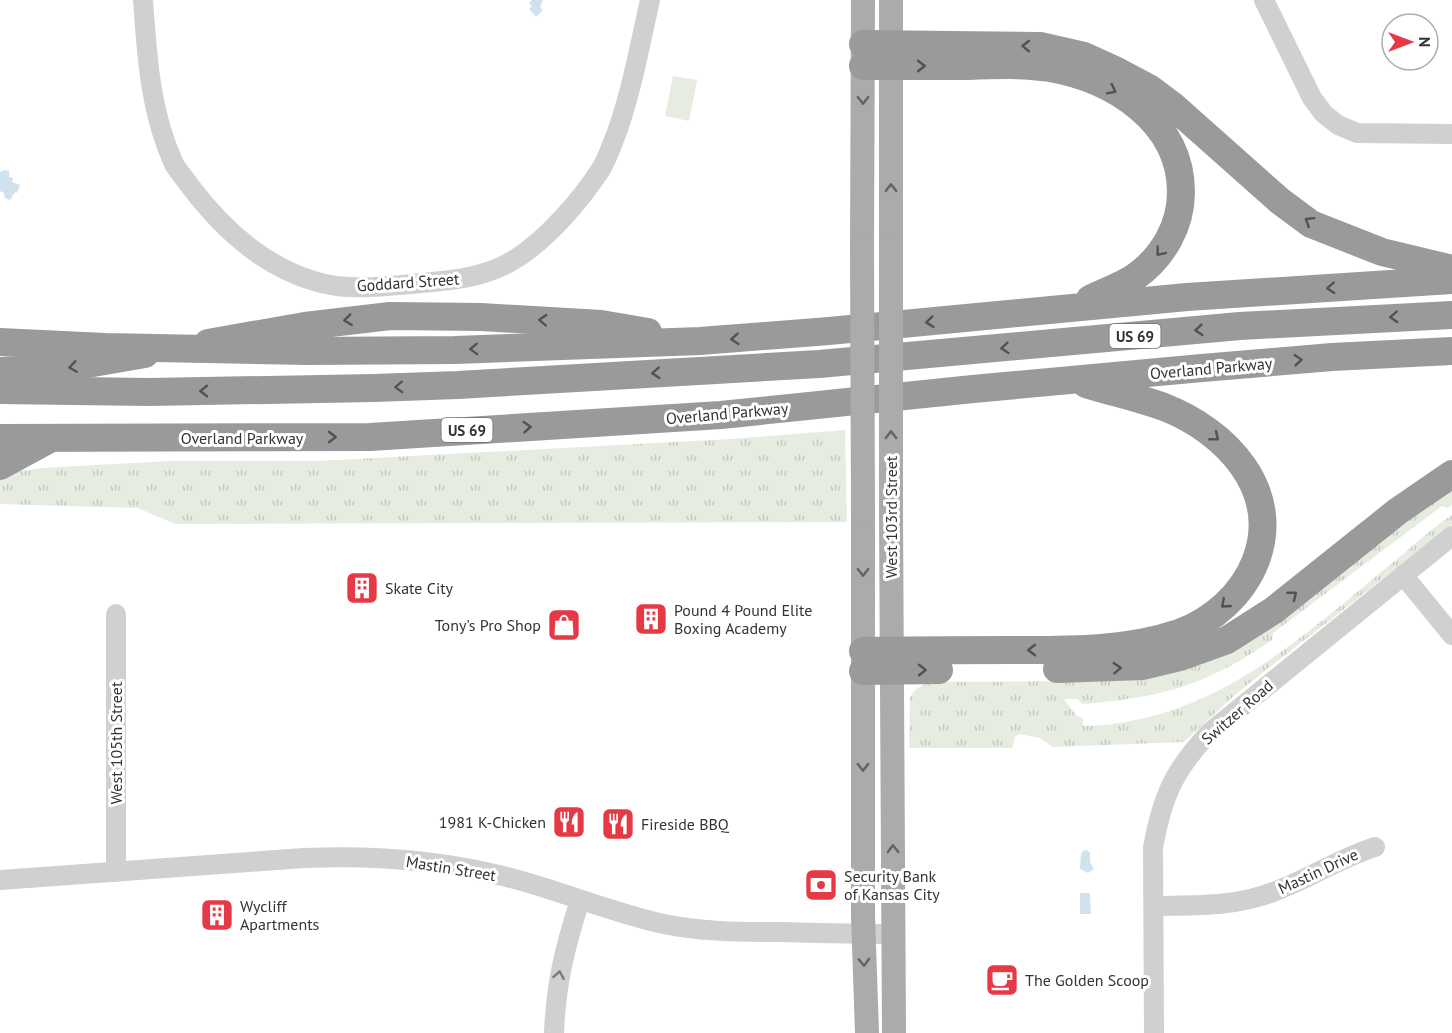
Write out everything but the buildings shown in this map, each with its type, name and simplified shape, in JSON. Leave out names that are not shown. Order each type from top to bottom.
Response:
[{"type":"highway","points":[[877,55],[1040,46],[1084,56],[1149,88],[1173,105],[1280,201],[1311,224],[1382,252],[1452,269]]},
{"type":"highway","points":[[877,55],[1048,68],[1067,72],[1102,85],[1138,106],[1165,135],[1179,167],[1181,182],[1180,210],[1168,242],[1157,257],[1133,278],[1071,308]]},
{"type":"highway","points":[[0,342],[105,347],[307,351],[455,350],[700,341],[1187,297],[1452,280]]},
{"type":"highway","name":"US 69","points":[[0,390],[172,391],[470,384],[819,364],[1240,326],[1452,315]]},
{"type":"highway","points":[[0,371],[22,372],[75,366],[305,326],[390,316],[481,317],[601,324],[700,341]]},
{"type":"highway","name":"Overland Parkway","points":[[0,438],[370,437],[721,415],[1332,357],[1452,351]]},
{"type":"highway","points":[[877,661],[1090,650],[1149,640],[1179,632],[1203,621],[1236,594],[1245,583],[1261,542],[1262,514],[1253,481],[1236,456],[1209,432],[1164,407],[1072,380]]},
{"type":"highway","points":[[0,466],[51,438]]},
{"type":"highway","points":[[877,661],[1119,668],[1162,662],[1203,650],[1227,640],[1274,610],[1398,511],[1452,474]]},
{"type":"main road","name":"West 103rd Street","points":[[863,0],[877,55],[891,246],[891,514],[877,661],[863,934],[867,1033]]},
{"type":"main road","name":"West 103rd Street","points":[[891,0],[877,55],[862,248],[863,513],[877,661],[895,934],[894,1033]]},
{"type":"street","name":"Goddard Street","points":[[143,0],[149,83],[161,125],[175,165],[207,208],[237,238],[284,269],[315,282],[339,286],[371,287],[457,280],[477,276],[517,259],[558,224],[601,169],[611,147],[630,89],[650,0]]},
{"type":"street","points":[[1264,0],[1312,98],[1324,114],[1338,125],[1357,133],[1452,134]]},
{"type":"street","name":"Switzer Road","points":[[1154,1033],[1153,848],[1158,818],[1176,774],[1188,755],[1209,733],[1452,536]]},
{"type":"street","points":[[1403,575],[1452,635]]},
{"type":"street","name":"West 105th Street","points":[[116,614],[116,872]]},
{"type":"street","name":"Mastin Drive","points":[[1154,906],[1227,903],[1271,893],[1299,882],[1352,854],[1375,846]]},
{"type":"street","name":"Mastin Street","points":[[0,880],[342,856],[407,860],[464,868],[502,876],[659,922],[697,929],[822,935],[895,934]]},
{"type":"street","points":[[554,1033],[561,963],[580,900]]},
{"type":"green space","points":[[673,76],[697,80],[689,121],[665,116]]},
{"type":"green space","points":[[845,430],[847,522],[175,524],[138,508],[0,504],[0,474],[41,468],[171,461],[319,461],[731,439]]},
{"type":"green space","points":[[1452,487],[1452,505],[1448,508],[1442,506],[1273,633],[1272,640],[1231,666],[1184,686],[1150,695],[1082,704],[1078,699],[1064,699],[1076,715],[1083,719],[1083,726],[1131,721],[1176,709],[1217,691],[1256,669],[1294,643],[1452,515],[1452,525],[1235,695],[1184,742],[1053,747],[1040,738],[1019,734],[1015,737],[1012,748],[909,748],[910,697],[915,690],[928,682],[1106,681],[1166,674]]},
{"type":"water","points":[[532,0],[543,0],[540,7],[543,10],[536,17],[529,9],[532,6],[529,3]]},
{"type":"water","points":[[9,171],[9,177],[13,178],[12,182],[20,185],[17,193],[15,192],[10,200],[5,198],[4,193],[0,191],[0,172]]},
{"type":"water","points":[[1087,850],[1094,869],[1088,873],[1080,869],[1081,854]]},
{"type":"water","points":[[1080,893],[1090,893],[1091,914],[1080,914]]},
{"type":"place","name":"Skate City","points":[[362,588]]},
{"type":"place","name":"Pound 4 Pound Elite Boxing Academy","points":[[651,619]]},
{"type":"place","name":"Tony's Pro Shop","points":[[564,625]]},
{"type":"place","name":"1981 K-Chicken","points":[[569,822]]},
{"type":"place","name":"Fireside BBQ","points":[[618,824]]},
{"type":"place","name":"Security Bank of Kansas City","points":[[821,885]]},
{"type":"place","name":"Wycliff Apartments","points":[[217,915]]},
{"type":"place","name":"The Golden Scoop","points":[[1002,980]]}]
